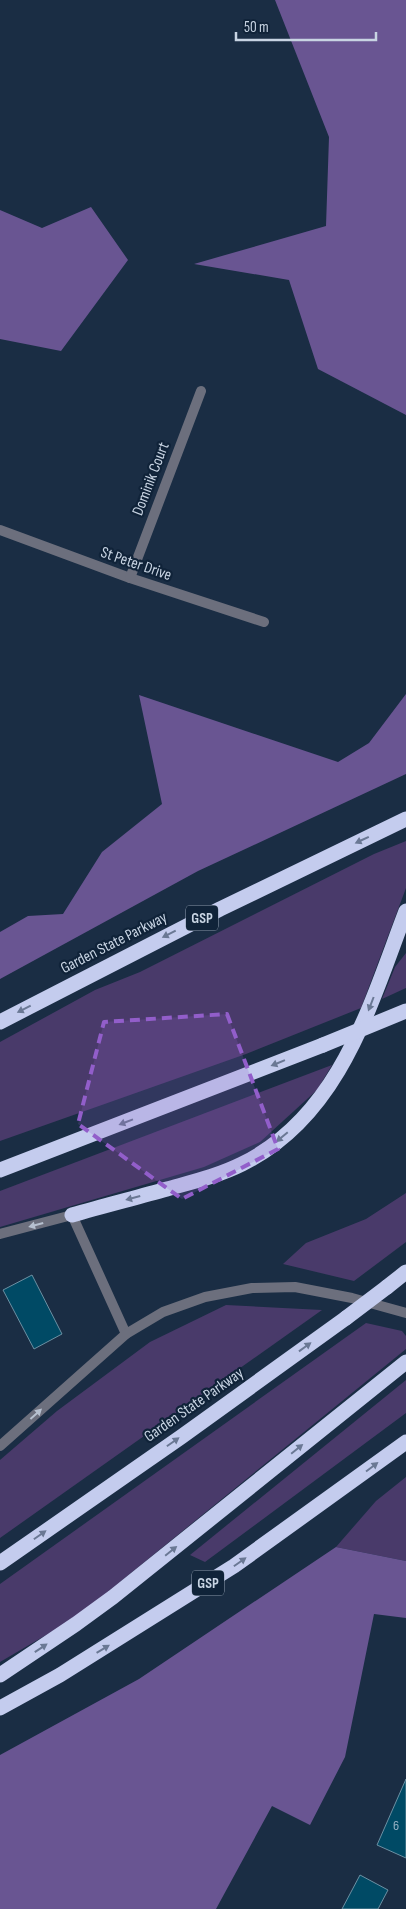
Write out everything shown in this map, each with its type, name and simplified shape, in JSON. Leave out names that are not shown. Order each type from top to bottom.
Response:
[{"type":"highway","name":"Garden State Parkway","points":[[0,1022],[203,917],[406,819]]},
{"type":"highway","points":[[72,1215],[209,1177],[241,1165],[273,1145],[301,1120],[334,1080],[362,1027],[406,911]]},
{"type":"highway","points":[[388,958],[406,935]]},
{"type":"highway","points":[[0,1170],[406,1011]]},
{"type":"highway","name":"Garden State Parkway","points":[[0,1563],[189,1431],[346,1318],[406,1272]]},
{"type":"highway","points":[[0,1675],[113,1597],[406,1362]]},
{"type":"highway","name":"GSP","points":[[0,1708],[68,1670],[225,1572],[289,1528],[406,1442]]},
{"type":"street","name":"Dominik Court","points":[[130,578],[201,391]]},
{"type":"street","name":"St Peter Drive","points":[[0,530],[130,578],[264,622]]},
{"type":"street","points":[[0,1234],[72,1215],[126,1334]]},
{"type":"street","points":[[0,1446],[126,1334],[155,1316],[181,1305],[228,1291],[280,1287],[321,1291],[406,1313]]},
{"type":"highlighted area","points":[[227,1014],[278,1149],[182,1199],[78,1124],[104,1022]]},
{"type":"shaded area","points":[[275,0],[406,0],[406,415],[318,369],[289,280],[194,264],[326,226],[329,137]]},
{"type":"shaded area","points":[[91,207],[128,260],[61,351],[0,339],[0,210],[42,228]]},
{"type":"shaded area","points":[[406,694],[406,774],[198,871],[0,979],[0,932],[28,916],[63,914],[102,852],[162,804],[139,695],[338,762],[369,743]]},
{"type":"shaded area","points":[[406,841],[406,888],[361,1008],[246,1054],[0,1141],[0,1042],[95,990],[140,972],[374,854]]},
{"type":"shaded area","points":[[406,953],[406,988],[382,999],[395,967]]},
{"type":"shaded area","points":[[332,1065],[317,1090],[260,1142],[204,1167],[0,1227],[0,1191]]},
{"type":"shaded area","points":[[406,1193],[406,1242],[354,1281],[283,1264],[306,1243],[366,1219]]},
{"type":"shaded area","points":[[226,1305],[322,1310],[0,1538],[0,1460],[57,1411],[150,1342]]},
{"type":"shaded area","points":[[366,1323],[402,1331],[406,1336],[406,1349],[77,1617],[0,1662],[0,1584]]},
{"type":"shaded area","points":[[406,1380],[406,1413],[205,1562],[190,1555]]},
{"type":"shaded area","points":[[406,1477],[406,1561],[336,1547],[376,1501]]},
{"type":"shaded area","points":[[336,1547],[406,1561],[406,1618],[374,1614],[345,1757],[310,1825],[272,1806],[216,1909],[0,1909],[0,1755],[139,1679]]},
{"type":"building","points":[[32,1275],[62,1334],[34,1349],[3,1290]]},
{"type":"building","points":[[406,1779],[406,1858],[377,1845]]},
{"type":"building","points":[[360,1875],[388,1890],[378,1909],[342,1909]]}]
